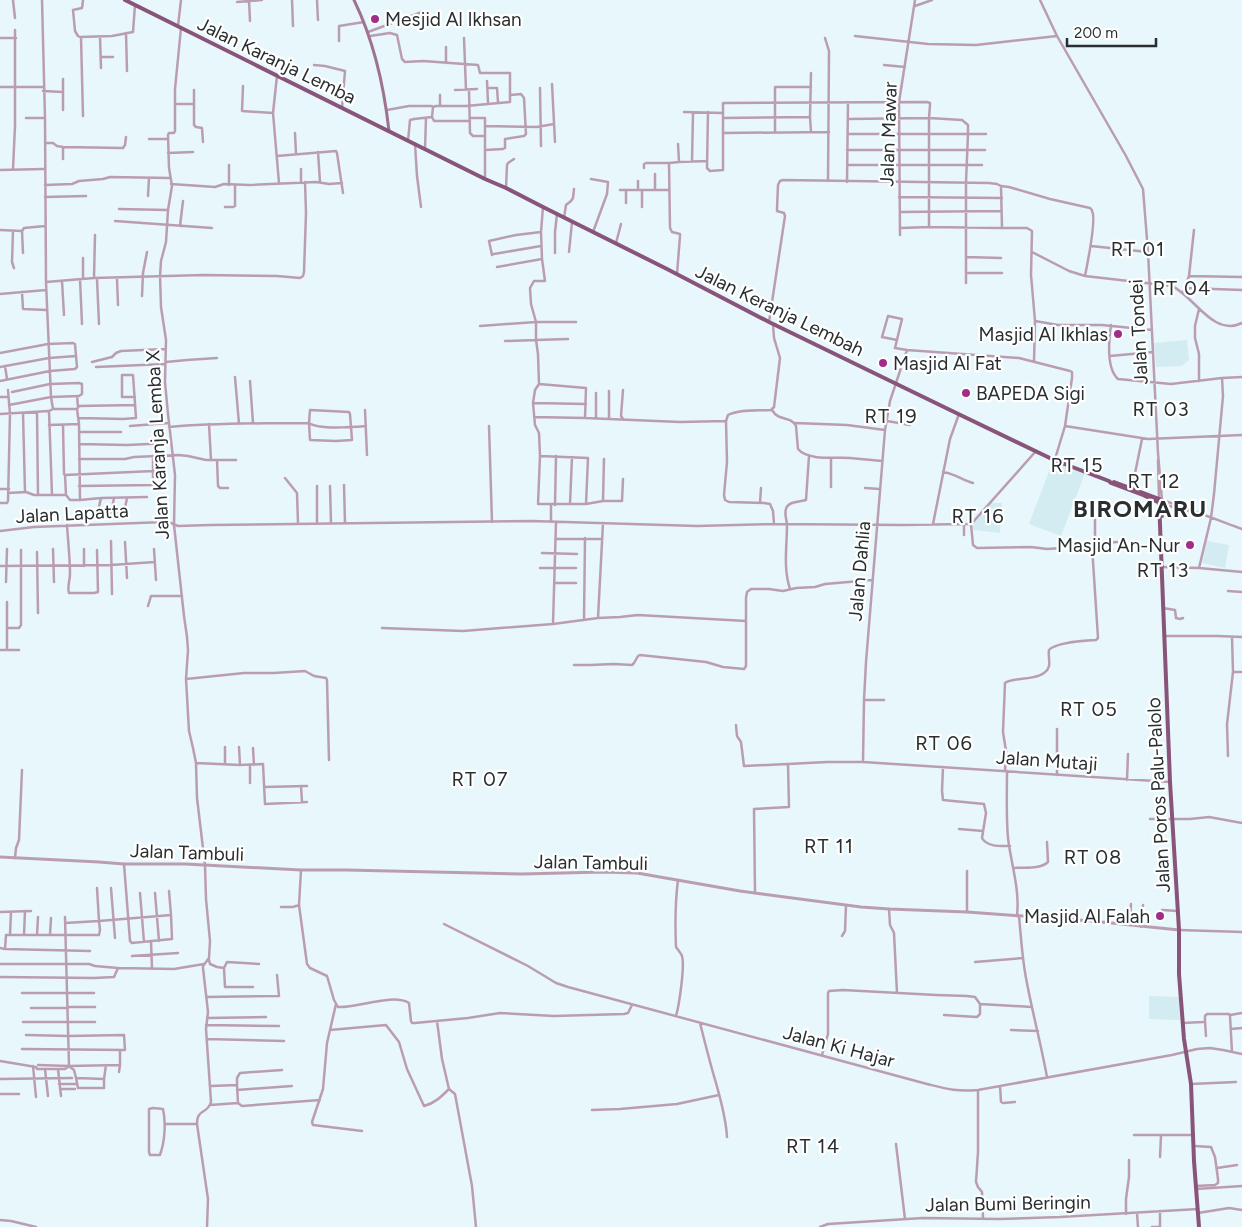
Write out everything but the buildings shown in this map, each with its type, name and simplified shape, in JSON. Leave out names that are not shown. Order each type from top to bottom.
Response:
[{"type":"main road","name":"Jalan Karanja Lemba","points":[[125,0],[390,131]]},
{"type":"main road","points":[[354,0],[369,34],[379,67],[390,131]]},
{"type":"main road","points":[[380,126],[388,120]]},
{"type":"main road","name":"Jalan Keranja Lembah","points":[[390,131],[772,323],[1054,460],[1161,501]]},
{"type":"main road","points":[[1109,481],[1132,488],[1161,501]]},
{"type":"main road","name":"Jalan Poros Palu-Palolo","points":[[1161,501],[1162,536],[1160,541],[1170,782],[1179,930],[1179,974],[1184,1039],[1191,1084],[1199,1227]]},
{"type":"street","points":[[13,0],[15,18]]},
{"type":"street","points":[[42,0],[46,310],[53,409]]},
{"type":"street","points":[[83,0],[82,9],[74,9],[73,12],[75,32],[78,37],[100,37],[133,32],[134,5]]},
{"type":"street","name":"Jalan Karanja Lemba X","points":[[182,0],[179,27],[175,131],[168,134],[168,153],[172,184],[166,242],[162,256],[160,276],[161,312],[165,334],[165,382],[175,481],[174,525],[188,650],[186,679],[189,731],[196,763],[197,798],[205,865],[210,941],[209,958]]},
{"type":"street","points":[[249,0],[250,21]]},
{"type":"street","points":[[237,2],[262,0]]},
{"type":"street","points":[[292,0],[293,26]]},
{"type":"street","points":[[317,0],[318,20]]},
{"type":"street","name":"Jalan Mawar","points":[[900,235],[899,102],[915,0]]},
{"type":"street","points":[[915,6],[932,0]]},
{"type":"street","name":"Jalan Tondei","points":[[1040,0],[1057,36],[1142,187],[1148,252],[1161,501]]},
{"type":"street","points":[[369,34],[422,12]]},
{"type":"street","points":[[339,41],[339,26],[364,22]]},
{"type":"street","points":[[13,169],[15,30]]},
{"type":"street","points":[[126,33],[127,71]]},
{"type":"street","points":[[369,34],[390,33],[397,35],[404,61],[478,65],[480,73],[510,73],[511,102],[410,106],[387,110]]},
{"type":"street","points":[[855,36],[928,44],[976,45],[1057,36]]},
{"type":"street","points":[[81,37],[83,116]]},
{"type":"street","points":[[100,37],[100,68]]},
{"type":"street","points":[[0,38],[16,38]]},
{"type":"street","points":[[464,38],[470,105],[470,133],[472,135],[486,136]]},
{"type":"street","points":[[825,38],[829,51],[828,182]]},
{"type":"street","points":[[446,47],[446,63]]},
{"type":"street","points":[[100,57],[113,57]]},
{"type":"street","points":[[314,65],[345,71],[342,108]]},
{"type":"street","points":[[884,65],[904,67]]},
{"type":"street","points":[[811,73],[811,132]]},
{"type":"street","points":[[277,76],[274,113],[279,184]]},
{"type":"street","points":[[63,79],[63,110]]},
{"type":"street","points":[[487,81],[488,103]]},
{"type":"street","points":[[552,84],[555,142]]},
{"type":"street","points":[[243,86],[242,111],[274,113]]},
{"type":"street","points":[[0,87],[43,87]]},
{"type":"street","points":[[775,132],[775,87],[811,87]]},
{"type":"street","points":[[488,88],[497,88],[498,103]]},
{"type":"street","points":[[540,88],[541,146]]},
{"type":"street","points":[[455,90],[477,89]]},
{"type":"street","points":[[194,90],[194,126],[202,128],[203,142]]},
{"type":"street","points":[[43,92],[63,92]]},
{"type":"street","points":[[486,150],[504,149],[505,139],[526,134],[524,98],[521,94],[511,95]]},
{"type":"street","points":[[440,95],[440,106]]},
{"type":"street","points":[[847,182],[848,102]]},
{"type":"street","points":[[708,112],[707,169],[723,170],[723,103],[930,103],[929,227]]},
{"type":"street","points":[[175,104],[194,104]]},
{"type":"street","points":[[433,106],[432,117],[435,121],[485,118],[485,179]]},
{"type":"street","points":[[684,112],[723,113]]},
{"type":"street","points":[[692,161],[693,112]]},
{"type":"street","points":[[408,141],[410,120],[432,117]]},
{"type":"street","points":[[723,118],[810,117]]},
{"type":"street","points":[[26,118],[45,118]]},
{"type":"street","points":[[425,149],[426,118]]},
{"type":"street","points":[[848,119],[929,118],[962,120],[968,125],[966,283]]},
{"type":"street","points":[[485,126],[540,126],[554,124]]},
{"type":"street","points":[[38,130],[45,129]]},
{"type":"street","points":[[723,133],[829,132]]},
{"type":"street","points":[[295,133],[296,154]]},
{"type":"street","points":[[848,134],[986,134]]},
{"type":"street","points":[[44,143],[52,143],[63,147],[123,148],[126,145],[126,136]]},
{"type":"street","points":[[149,139],[168,139]]},
{"type":"street","points":[[415,144],[421,207]]},
{"type":"street","points":[[678,144],[678,162]]},
{"type":"street","points":[[63,147],[63,158]]},
{"type":"street","points":[[847,150],[985,150]]},
{"type":"street","points":[[168,153],[193,152]]},
{"type":"street","points":[[318,152],[320,182]]},
{"type":"street","points":[[277,156],[337,152],[343,193]]},
{"type":"street","points":[[506,188],[507,165],[514,159]]},
{"type":"street","points":[[644,168],[646,162],[707,161]]},
{"type":"street","points":[[669,163],[670,228],[672,232],[679,233],[680,235],[677,274]]},
{"type":"street","points":[[228,184],[229,165]]},
{"type":"street","points":[[847,165],[982,166]]},
{"type":"street","points":[[0,170],[44,169]]},
{"type":"street","points":[[301,169],[301,182]]},
{"type":"street","points":[[655,174],[655,190]]},
{"type":"street","points":[[45,185],[72,184],[79,181],[110,177],[170,178]]},
{"type":"street","points":[[148,196],[149,178]]},
{"type":"street","points":[[591,179],[608,182],[607,194],[593,232]]},
{"type":"street","points":[[772,410],[775,403],[780,358],[772,323],[785,216],[784,213],[777,211],[779,183],[783,180],[997,184],[1090,208],[1093,214],[1091,246],[1085,276]]},
{"type":"street","points":[[638,181],[638,190]]},
{"type":"street","points":[[46,282],[142,276],[228,274],[302,277],[304,272],[305,182]]},
{"type":"street","points":[[172,184],[215,187],[224,184],[342,183]]},
{"type":"street","points":[[225,207],[234,206],[235,185]]},
{"type":"street","points":[[1001,186],[1002,228]]},
{"type":"street","points":[[564,218],[566,205],[572,201],[574,189]]},
{"type":"street","points":[[620,190],[669,190]]},
{"type":"street","points":[[626,190],[626,203]]},
{"type":"street","points":[[642,190],[642,207]]},
{"type":"street","points":[[45,197],[86,196]]},
{"type":"street","points":[[899,198],[1002,198]]},
{"type":"street","points":[[180,226],[183,201]]},
{"type":"street","points":[[542,207],[541,246],[545,281],[534,281],[530,288],[531,304],[536,322],[538,354],[539,384],[535,390],[534,403],[535,425],[539,433],[540,456],[538,504],[586,504],[603,501],[622,501],[623,478]]},
{"type":"street","points":[[119,209],[168,210]]},
{"type":"street","points":[[900,212],[1001,212]]},
{"type":"street","points":[[555,253],[554,232],[557,214]]},
{"type":"street","points":[[115,221],[212,228]]},
{"type":"street","points":[[569,252],[572,222]]},
{"type":"street","points":[[616,243],[621,224]]},
{"type":"street","points":[[0,230],[22,231],[24,228],[45,226]]},
{"type":"street","points":[[900,228],[1030,229],[1032,231],[1031,275],[1035,321],[1034,361]]},
{"type":"street","points":[[1183,293],[1189,276],[1194,230]]},
{"type":"street","points":[[13,231],[12,262],[14,268]]},
{"type":"street","points":[[22,231],[23,253]]},
{"type":"street","points":[[541,232],[489,241],[493,254],[541,246]]},
{"type":"street","points":[[95,235],[95,279],[99,324]]},
{"type":"street","points":[[1091,246],[1148,252]]},
{"type":"street","points":[[142,296],[142,276],[147,252]]},
{"type":"street","points":[[1032,252],[1085,276],[1172,286],[1218,323],[1226,326],[1242,323]]},
{"type":"street","points":[[966,257],[1001,258]]},
{"type":"street","points":[[82,324],[81,279],[83,258]]},
{"type":"street","points":[[497,267],[542,259]]},
{"type":"street","points":[[966,273],[1002,273]]},
{"type":"street","points":[[1189,276],[1242,278]]},
{"type":"street","points":[[117,278],[118,305]]},
{"type":"street","points":[[62,281],[64,315]]},
{"type":"street","points":[[1185,288],[1242,290]]},
{"type":"street","points":[[0,294],[46,290]]},
{"type":"street","points":[[22,292],[22,308],[24,310],[46,310]]},
{"type":"street","points":[[1199,309],[1195,326],[1199,381]]},
{"type":"street","points":[[897,340],[882,337],[888,316],[902,319],[897,340],[895,348],[1019,358],[1068,369],[1072,372],[1065,426],[1054,460]]},
{"type":"street","points":[[1035,321],[1069,326],[1096,324],[1152,330]]},
{"type":"street","points":[[480,326],[536,322],[576,322]]},
{"type":"street","points":[[1110,325],[1110,356],[1116,378],[1175,384],[1242,377]]},
{"type":"street","points":[[505,341],[568,339]]},
{"type":"street","points":[[0,353],[48,344],[74,343],[76,356],[76,368],[0,381]]},
{"type":"street","points":[[92,362],[112,357],[121,351],[166,349]]},
{"type":"street","name":"Jalan Dahlia","points":[[863,762],[864,700],[885,430],[890,401],[907,350]]},
{"type":"street","points":[[1110,356],[1153,352]]},
{"type":"street","points":[[0,367],[49,358],[76,356]]},
{"type":"street","points":[[96,367],[217,358]]},
{"type":"street","points":[[5,366],[8,379]]},
{"type":"street","points":[[79,418],[135,418],[135,397],[133,375],[122,375],[122,397],[135,397]]},
{"type":"street","points":[[234,377],[239,424]]},
{"type":"street","points":[[1199,568],[1211,518],[1223,396],[1222,378]]},
{"type":"street","points":[[250,381],[253,423]]},
{"type":"street","points":[[9,405],[51,397],[77,396],[82,394],[82,384],[50,384],[12,392]]},
{"type":"street","points":[[539,384],[586,388],[585,418]]},
{"type":"street","points":[[0,503],[8,502],[9,489],[10,414],[8,390]]},
{"type":"street","points":[[622,419],[623,390]]},
{"type":"street","points":[[609,391],[609,419]]},
{"type":"street","points":[[596,393],[596,418]]},
{"type":"street","points":[[77,396],[80,500]]},
{"type":"street","points":[[0,397],[8,397]]},
{"type":"street","points":[[534,403],[586,404]]},
{"type":"street","points":[[0,414],[49,411],[53,409],[78,408],[79,406],[135,405]]},
{"type":"street","points":[[310,410],[349,412],[352,440],[312,440],[310,439],[308,423],[310,410]]},
{"type":"street","points":[[365,410],[367,455]]},
{"type":"street","points":[[772,410],[731,413],[728,415],[726,421],[727,462],[724,498],[729,502],[771,505],[774,524]]},
{"type":"street","points":[[772,410],[777,416],[795,423],[847,425],[885,430]]},
{"type":"street","points":[[49,411],[52,495]]},
{"type":"street","points":[[37,412],[38,495]]},
{"type":"street","points":[[23,413],[24,492]]},
{"type":"street","points":[[933,525],[950,439],[959,414]]},
{"type":"street","points":[[534,417],[680,422],[726,421]]},
{"type":"street","points":[[887,421],[910,425]]},
{"type":"street","points":[[130,426],[253,423],[366,426]]},
{"type":"street","points":[[795,423],[798,449],[809,456],[882,461]]},
{"type":"street","points":[[50,425],[79,424]]},
{"type":"street","points":[[209,424],[211,460]]},
{"type":"street","points":[[63,425],[64,474],[66,495],[70,500],[147,497]]},
{"type":"street","points":[[489,426],[492,522]]},
{"type":"street","points":[[1065,426],[1142,439],[1242,435]]},
{"type":"street","points":[[79,432],[122,432]]},
{"type":"street","points":[[1132,488],[1142,439]]},
{"type":"street","points":[[79,444],[127,445],[170,443]]},
{"type":"street","points":[[1036,451],[970,524],[973,545],[978,548],[1031,547],[1047,549],[1093,546],[1104,542],[1117,542]]},
{"type":"street","points":[[79,486],[153,485],[153,456]]},
{"type":"street","points":[[79,459],[188,456],[211,460],[236,460]]},
{"type":"street","points":[[540,456],[588,458],[586,504]]},
{"type":"street","points":[[555,505],[556,456]]},
{"type":"street","points":[[790,589],[786,563],[787,524],[785,511],[791,504],[806,500],[809,456]]},
{"type":"street","points":[[570,504],[572,457]]},
{"type":"street","points":[[830,458],[831,487]]},
{"type":"street","points":[[603,501],[604,459]]},
{"type":"street","points":[[217,460],[218,486],[228,488]]},
{"type":"street","points":[[65,475],[154,471]]},
{"type":"street","points":[[944,472],[954,474],[973,483]]},
{"type":"street","points":[[285,478],[297,493],[298,523]]},
{"type":"street","points":[[317,486],[317,523]]},
{"type":"street","points":[[330,486],[331,523]]},
{"type":"street","points":[[344,486],[345,523]]},
{"type":"street","points":[[760,503],[761,488]]},
{"type":"street","points":[[865,488],[880,489]]},
{"type":"street","points":[[0,489],[9,489]]},
{"type":"street","points":[[8,493],[24,492],[38,495],[66,495]]},
{"type":"street","points":[[101,498],[99,513],[111,514],[124,513],[127,498]]},
{"type":"street","points":[[111,514],[114,498]]},
{"type":"street","points":[[1161,501],[1198,512],[1242,529]]},
{"type":"street","points":[[551,505],[551,522]]},
{"type":"street","points":[[1047,1077],[1026,980],[1007,822],[1006,751],[1003,732],[1004,685],[1007,681],[1038,675],[1048,669],[1048,652],[1050,648],[1060,644],[1097,639],[1093,546],[1095,513],[1097,509],[1105,508]]},
{"type":"street","name":"Jalan Lapatta","points":[[0,531],[34,526],[164,522],[181,526],[492,522],[697,526],[970,524]]},
{"type":"street","points":[[553,624],[556,522]]},
{"type":"street","points":[[598,618],[602,523]]},
{"type":"street","points":[[964,524],[964,534]]},
{"type":"street","points":[[67,525],[70,566],[68,592],[98,592],[97,550]]},
{"type":"street","points":[[556,538],[602,538]]},
{"type":"street","points":[[584,620],[585,538]]},
{"type":"street","points":[[111,541],[112,594]]},
{"type":"street","points":[[125,542],[127,578]]},
{"type":"street","points":[[6,582],[7,549]]},
{"type":"street","points":[[53,549],[54,582]]},
{"type":"street","points":[[84,549],[84,566]]},
{"type":"street","points":[[154,549],[156,580]]},
{"type":"street","points":[[7,628],[19,628],[22,624],[22,550]]},
{"type":"street","points":[[37,552],[38,614]]},
{"type":"street","points":[[542,553],[577,554]]},
{"type":"street","points":[[0,566],[84,566],[155,562]]},
{"type":"street","points":[[1162,567],[1242,572]]},
{"type":"street","points":[[540,568],[576,568]]},
{"type":"street","points":[[574,665],[632,665],[640,655],[706,662],[723,667],[743,669],[746,662],[746,594],[749,590],[769,589],[783,591],[825,584],[872,580]]},
{"type":"street","points":[[555,583],[576,583]]},
{"type":"street","points":[[1228,591],[1242,592]]},
{"type":"street","points":[[148,606],[150,596],[182,596]]},
{"type":"street","points":[[7,602],[7,650]]},
{"type":"street","points":[[1163,608],[1175,610],[1176,618],[1183,618]]},
{"type":"street","points":[[382,628],[463,630],[553,624],[638,615],[746,621]]},
{"type":"street","points":[[1164,636],[1242,637]]},
{"type":"street","points":[[1228,756],[1227,724],[1233,672],[1232,637]]},
{"type":"street","points":[[0,650],[19,650]]},
{"type":"street","points":[[186,679],[235,674],[305,671],[314,676],[326,678],[329,760]]},
{"type":"street","points":[[1233,672],[1242,672]]},
{"type":"street","points":[[864,700],[884,700]]},
{"type":"street","name":"Jalan Mutaji","points":[[736,725],[738,739],[741,742],[744,766],[863,762],[1170,782]]},
{"type":"street","points":[[1057,729],[1057,775]]},
{"type":"street","points":[[225,747],[225,764]]},
{"type":"street","points":[[239,747],[240,765]]},
{"type":"street","points":[[253,748],[254,765]]},
{"type":"street","points":[[1127,780],[1128,754]]},
{"type":"street","points":[[196,763],[262,764],[265,804],[307,802]]},
{"type":"street","points":[[756,893],[754,809],[790,807],[788,764]]},
{"type":"street","points":[[250,765],[250,783]]},
{"type":"street","points":[[942,767],[942,799],[984,804],[986,813],[982,838],[996,846],[1010,846]]},
{"type":"street","points":[[14,858],[19,840],[22,770]]},
{"type":"street","points":[[301,786],[302,802]]},
{"type":"street","points":[[264,787],[307,786]]},
{"type":"street","points":[[1150,819],[1209,817],[1242,823]]},
{"type":"street","points":[[959,829],[983,832]]},
{"type":"street","points":[[1014,868],[1035,867],[1048,862],[1047,842]]},
{"type":"street","name":"Jalan Tambuli","points":[[0,857],[124,864],[205,865],[302,870],[522,874],[637,873],[846,906],[1092,921],[1179,930]]},
{"type":"street","points":[[124,864],[130,941],[132,943],[172,939],[169,891]]},
{"type":"street","points":[[302,870],[299,905],[307,964],[310,968],[327,976],[336,1004],[327,1043],[323,1089],[312,1122],[313,1125],[362,1131]]},
{"type":"street","points":[[967,871],[967,912]]},
{"type":"street","points":[[676,1016],[683,963],[682,954],[676,949],[675,917],[678,880]]},
{"type":"street","points":[[5,949],[6,935],[99,935],[97,888]]},
{"type":"street","points":[[110,888],[115,938]]},
{"type":"street","points":[[140,893],[144,942]]},
{"type":"street","points":[[155,893],[159,941]]},
{"type":"street","points":[[1130,925],[1131,904]]},
{"type":"street","points":[[281,907],[299,905]]},
{"type":"street","points":[[1141,927],[1142,905]]},
{"type":"street","points":[[842,936],[845,931],[846,906]]},
{"type":"street","points":[[888,909],[890,926],[894,933],[897,993]]},
{"type":"street","points":[[1162,910],[1178,911]]},
{"type":"street","points":[[24,935],[25,911]]},
{"type":"street","points":[[0,912],[31,911]]},
{"type":"street","points":[[10,935],[11,912]]},
{"type":"street","points":[[65,923],[99,922],[171,915]]},
{"type":"street","points":[[38,917],[38,935]]},
{"type":"street","points":[[65,917],[69,1066]]},
{"type":"street","points":[[50,936],[51,918]]},
{"type":"street","name":"Jalan Ki Hajar","points":[[444,924],[528,966],[556,983],[947,1089],[962,1091],[978,1090],[1172,1055],[1200,1048],[1215,1048],[1242,1054]]},
{"type":"street","points":[[1179,930],[1242,932]]},
{"type":"street","points":[[151,941],[152,969]]},
{"type":"street","points":[[0,948],[90,950]]},
{"type":"street","points":[[132,956],[178,953]]},
{"type":"street","points":[[207,1227],[208,1199],[197,1124],[198,1116],[210,1105],[211,1086],[203,968],[209,958]]},
{"type":"street","points":[[209,958],[212,965],[224,968]]},
{"type":"street","points":[[975,962],[1023,958]]},
{"type":"street","points":[[253,987],[225,987],[224,968],[227,962],[259,964]]},
{"type":"street","points":[[0,964],[89,964],[118,968],[174,969],[204,964]]},
{"type":"street","points":[[0,977],[114,977],[118,968]]},
{"type":"street","points":[[206,997],[279,996],[277,975]]},
{"type":"street","points":[[822,1055],[828,1035],[828,992],[843,990],[967,996],[975,997],[980,1004],[980,1014],[977,1017],[944,1015]]},
{"type":"street","points":[[22,993],[94,993]]},
{"type":"street","points":[[336,1004],[340,1007],[383,1000],[406,1000],[410,1003],[412,1023],[500,1013],[554,1016],[624,1014],[628,1013],[632,1005]]},
{"type":"street","points":[[980,1004],[1032,1007]]},
{"type":"street","points":[[31,1008],[95,1007]]},
{"type":"street","points":[[1206,1036],[1206,1014],[1230,1015],[1242,1013]]},
{"type":"street","points":[[1230,1015],[1232,1052]]},
{"type":"street","points":[[207,1018],[266,1017]]},
{"type":"street","points":[[437,1021],[442,1059],[449,1089],[455,1094],[457,1102],[472,1186],[476,1227]]},
{"type":"street","points":[[1183,1023],[1205,1021]]},
{"type":"street","points":[[23,1022],[95,1022]]},
{"type":"street","points":[[700,1023],[723,1108],[727,1137]]},
{"type":"street","points":[[206,1025],[279,1026]]},
{"type":"street","points":[[330,1030],[386,1025],[399,1042],[424,1106],[438,1100],[449,1089]]},
{"type":"street","points":[[1231,1029],[1242,1028]]},
{"type":"street","points":[[1011,1030],[1038,1031]]},
{"type":"street","points":[[22,1050],[125,1050],[124,1035],[26,1035]]},
{"type":"street","points":[[207,1039],[284,1041]]},
{"type":"street","points":[[120,1050],[120,1072]]},
{"type":"street","points":[[0,1062],[33,1066],[37,1069],[65,1069],[69,1066]]},
{"type":"street","points":[[38,1065],[120,1065]]},
{"type":"street","points":[[60,1089],[104,1088],[106,1065]]},
{"type":"street","points":[[33,1066],[36,1097]]},
{"type":"street","points":[[69,1066],[74,1070],[79,1092]]},
{"type":"street","points":[[45,1069],[48,1096]]},
{"type":"street","points":[[58,1069],[61,1096]]},
{"type":"street","points":[[238,1104],[237,1078],[240,1073],[282,1070]]},
{"type":"street","points":[[0,1079],[72,1078]]},
{"type":"street","points":[[76,1078],[104,1079]]},
{"type":"street","points":[[1191,1084],[1236,1082]]},
{"type":"street","points":[[59,1084],[77,1084]]},
{"type":"street","points":[[211,1086],[237,1085]]},
{"type":"street","points":[[237,1090],[292,1086]]},
{"type":"street","points":[[1000,1086],[1001,1102],[1015,1102]]},
{"type":"street","points":[[978,1090],[976,1182],[982,1192],[983,1218]]},
{"type":"street","points":[[0,1094],[19,1094]]},
{"type":"street","points":[[592,1110],[677,1104],[719,1095]]},
{"type":"street","points":[[210,1105],[238,1104],[242,1106],[320,1100]]},
{"type":"street","points":[[153,1108],[163,1109],[165,1124],[161,1154],[150,1155],[150,1110],[153,1108]]},
{"type":"street","points":[[165,1124],[197,1124]]},
{"type":"street","points":[[1134,1135],[1193,1135]]},
{"type":"street","points":[[1160,1157],[1161,1136]]},
{"type":"street","points":[[896,1144],[905,1219]]},
{"type":"street","points":[[1194,1146],[1211,1147],[1217,1168],[1218,1181],[1216,1185],[1196,1187]]},
{"type":"street","points":[[1126,1214],[1129,1160]]},
{"type":"street","points":[[1217,1168],[1237,1165]]},
{"type":"street","points":[[1196,1187],[1242,1186]]},
{"type":"street","name":"Jalan Bumi Beringin","points":[[820,1227],[828,1224],[905,1219],[1041,1218],[1229,1208],[1242,1210]]},
{"type":"street","points":[[1152,1227],[1160,1227],[1160,1211]]},
{"type":"street","points":[[1137,1213],[1138,1227]]},
{"type":"street","points":[[0,1220],[36,1227]]},
{"type":"street","points":[[864,1221],[865,1227]]},
{"type":"shaded area","points":[[1187,340],[1189,360],[1182,366],[1156,367],[1154,343]]},
{"type":"shaded area","points":[[1053,461],[1085,473],[1061,536],[1029,524]]},
{"type":"shaded area","points":[[991,503],[1002,503],[1000,533],[973,530],[973,523]]},
{"type":"shaded area","points":[[1207,541],[1229,545],[1225,568],[1202,563]]},
{"type":"shaded area","points":[[1149,996],[1179,997],[1180,1020],[1149,1019]]},
{"type":"place","name":"Mesjid Al Ikhsan","points":[[375,19]]},
{"type":"place","name":"Masjid Al Ikhlas","points":[[1118,334]]},
{"type":"place","name":"Masjid Al Fat","points":[[883,363]]},
{"type":"place","name":"BAPEDA Sigi","points":[[966,393]]},
{"type":"place","name":"Masjid An-Nur","points":[[1190,545]]},
{"type":"place","name":"Masjid Al Falah","points":[[1160,916]]},
{"type":"district","name":"RT 01","points":[[1138,249]]},
{"type":"district","name":"RT 04","points":[[1182,288]]},
{"type":"district","name":"RT 03","points":[[1161,409]]},
{"type":"district","name":"RT 19","points":[[891,416]]},
{"type":"district","name":"RT 15","points":[[1077,465]]},
{"type":"district","name":"RT 12","points":[[1154,481]]},
{"type":"district","name":"BIROMARU","points":[[1140,509]]},
{"type":"district","name":"RT 16","points":[[978,516]]},
{"type":"district","name":"RT 13","points":[[1163,570]]},
{"type":"district","name":"RT 05","points":[[1089,709]]},
{"type":"district","name":"RT 06","points":[[944,743]]},
{"type":"district","name":"RT 07","points":[[480,779]]},
{"type":"district","name":"RT 11","points":[[829,846]]},
{"type":"district","name":"RT 08","points":[[1093,857]]},
{"type":"district","name":"RT 14","points":[[813,1146]]}]
